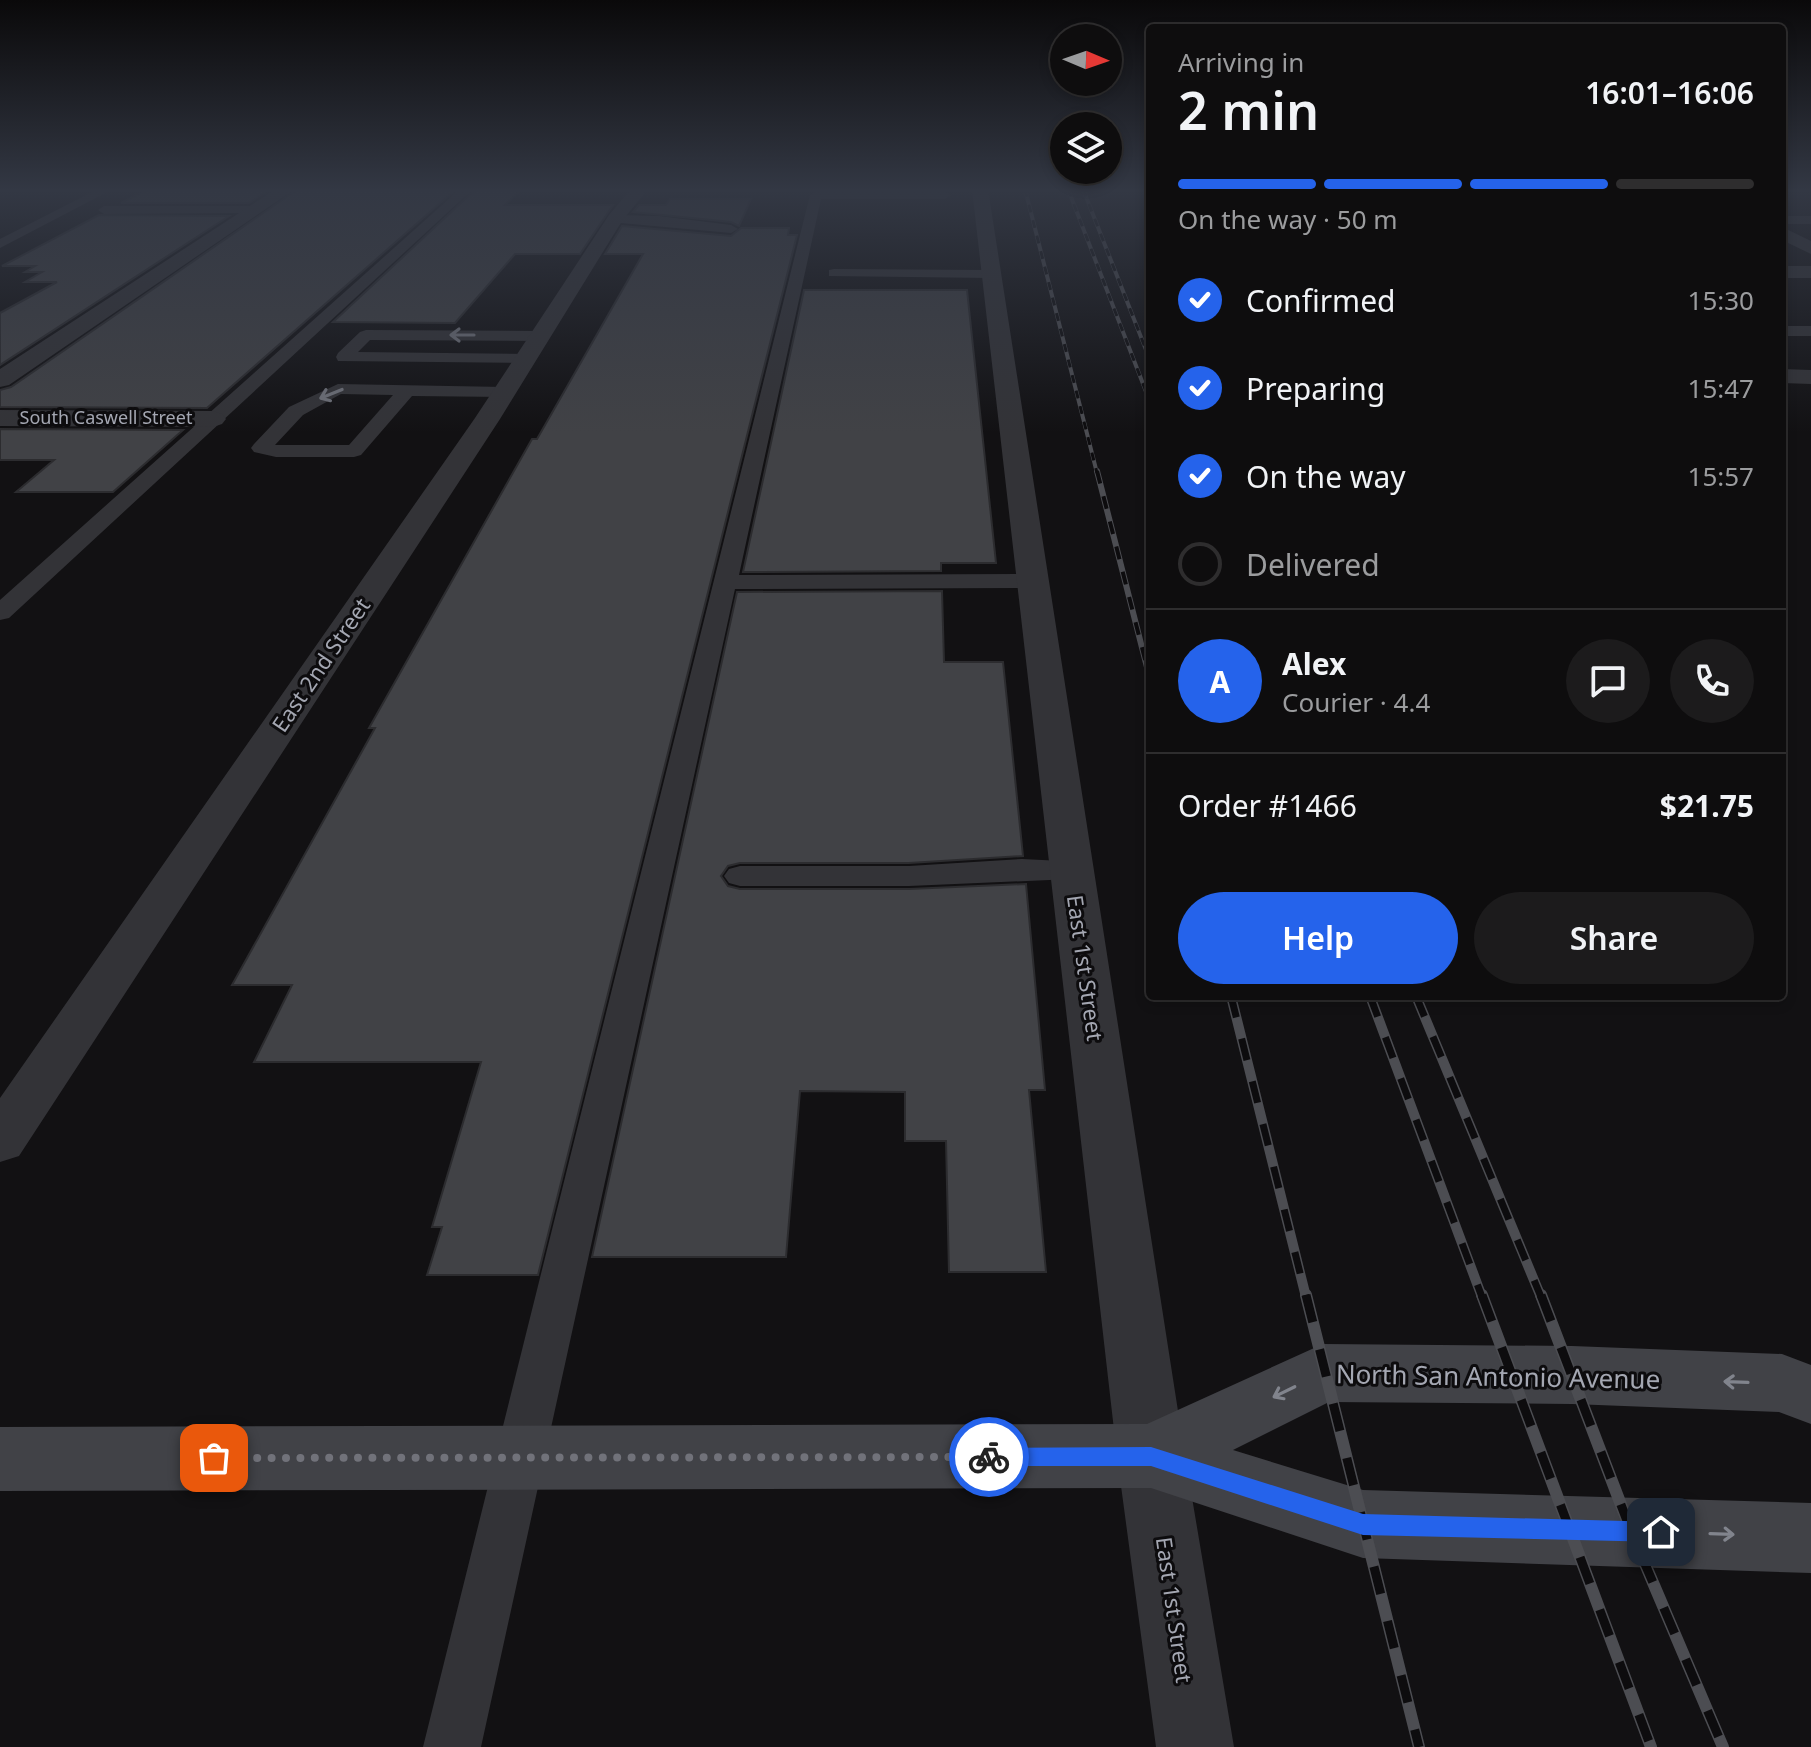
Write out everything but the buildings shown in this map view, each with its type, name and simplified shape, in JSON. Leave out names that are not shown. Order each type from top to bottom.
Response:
[{"type":"main road","name":"North San Antonio Avenue","points":[[1151,1456],[1323,1373],[1572,1375],[1782,1383],[1811,1395]]},
{"type":"main road","points":[[0,1459],[1151,1456],[1363,1524],[1811,1538]]},
{"type":"street","points":[[0,380],[164,271]]},
{"type":"street","name":"East 2nd Street","points":[[0,1141],[505,392],[582,271]]},
{"type":"street","name":"East 1st Street","points":[[991,271],[1151,1456],[1195,1747]]},
{"type":"street","points":[[1786,272],[1811,272]]},
{"type":"street","points":[[1786,376],[1811,377]]},
{"type":"street","name":"South Caswell Street","points":[[0,418],[213,419]]},
{"type":"lane","points":[[0,613],[377,271]]},
{"type":"lane","points":[[452,1747],[799,271]]},
{"type":"lane","points":[[834,273],[991,274]]},
{"type":"lane","points":[[1786,331],[1811,331]]},
{"type":"lane","points":[[366,335],[533,347],[344,357],[366,335]]},
{"type":"lane","points":[[408,389],[354,451],[276,451],[261,448],[296,411],[338,389],[408,389],[505,392]]},
{"type":"lane","points":[[727,582],[1033,581]]},
{"type":"lane","points":[[740,876],[909,876],[1072,869]]},
{"type":"railway","points":[[1046,271],[1097,473]]},
{"type":"railway","points":[[1099,271],[1146,392]]},
{"type":"railway","points":[[1115,271],[1146,350]]},
{"type":"railway","points":[[1097,471],[1146,663]]},
{"type":"railway","points":[[1232,1000],[1306,1297]]},
{"type":"railway","points":[[1371,1000],[1482,1297]]},
{"type":"railway","points":[[1418,1000],[1541,1297]]},
{"type":"railway","points":[[1306,1295],[1419,1747]]},
{"type":"railway","points":[[1482,1295],[1651,1747]]},
{"type":"railway","points":[[1541,1295],[1631,1531],[1723,1747]]},
{"type":"way so far","points":[[214,1458],[989,1457]]},
{"type":"route","points":[[989,1457],[1151,1456],[1363,1524],[1459,1529],[1661,1532]]}]
